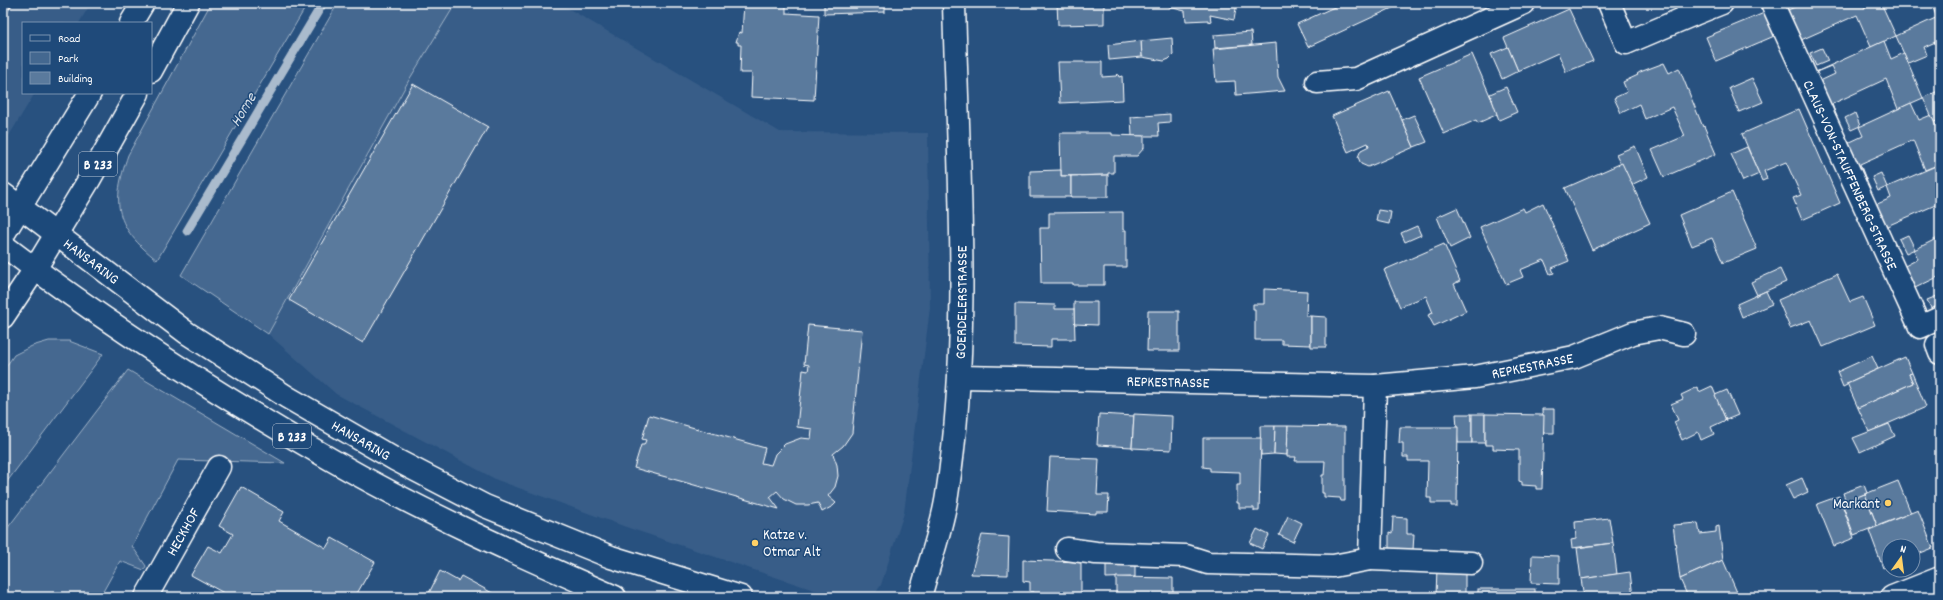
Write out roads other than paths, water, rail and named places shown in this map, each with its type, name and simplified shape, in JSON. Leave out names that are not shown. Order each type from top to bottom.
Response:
[{"type":"street","points":[[132,22],[143,3]]},
{"type":"street","points":[[152,69],[188,3]]},
{"type":"street","name":"GOERDELERSTRASSE","points":[[920,597],[947,496],[960,378],[962,274],[954,3]]},
{"type":"street","points":[[1316,82],[1356,79],[1524,3]]},
{"type":"street","points":[[1609,3],[1626,43],[1689,9],[1722,3]]},
{"type":"street","name":"CLAUS-VON-STAUFFENBERG-STRASSE","points":[[1772,3],[1920,327],[1940,318]]},
{"type":"street","name":"B 233","points":[[3,235],[89,94]]},
{"type":"street","name":"B 233","points":[[35,269],[137,94]]},
{"type":"street","name":"HANSARING","points":[[3,194],[187,332],[288,397],[396,460],[485,506],[604,554],[741,597]]},
{"type":"street","name":"HANSARING","points":[[3,244],[76,299],[178,367],[331,459],[473,533],[615,597]]},
{"type":"street","points":[[3,317],[35,269]]},
{"type":"street","name":"REPKESTRASSE","points":[[960,378],[1375,386],[1475,377],[1574,357],[1633,333],[1659,328],[1684,334]]},
{"type":"street","points":[[1370,559],[1375,386]]},
{"type":"street","name":"HECKHOF","points":[[146,597],[219,467]]},
{"type":"street","points":[[1067,549],[1096,553],[1186,556],[1208,563],[1333,566],[1370,559],[1471,563]]},
{"type":"street","points":[[1892,597],[1940,578]]},
{"type":"waterway","name":"Horne","points":[[187,231],[323,3]]},
{"type":"place","name":"Markant","points":[[1888,503]]},
{"type":"place","name":"Katze v. Otmar Alt","points":[[755,543]]}]
